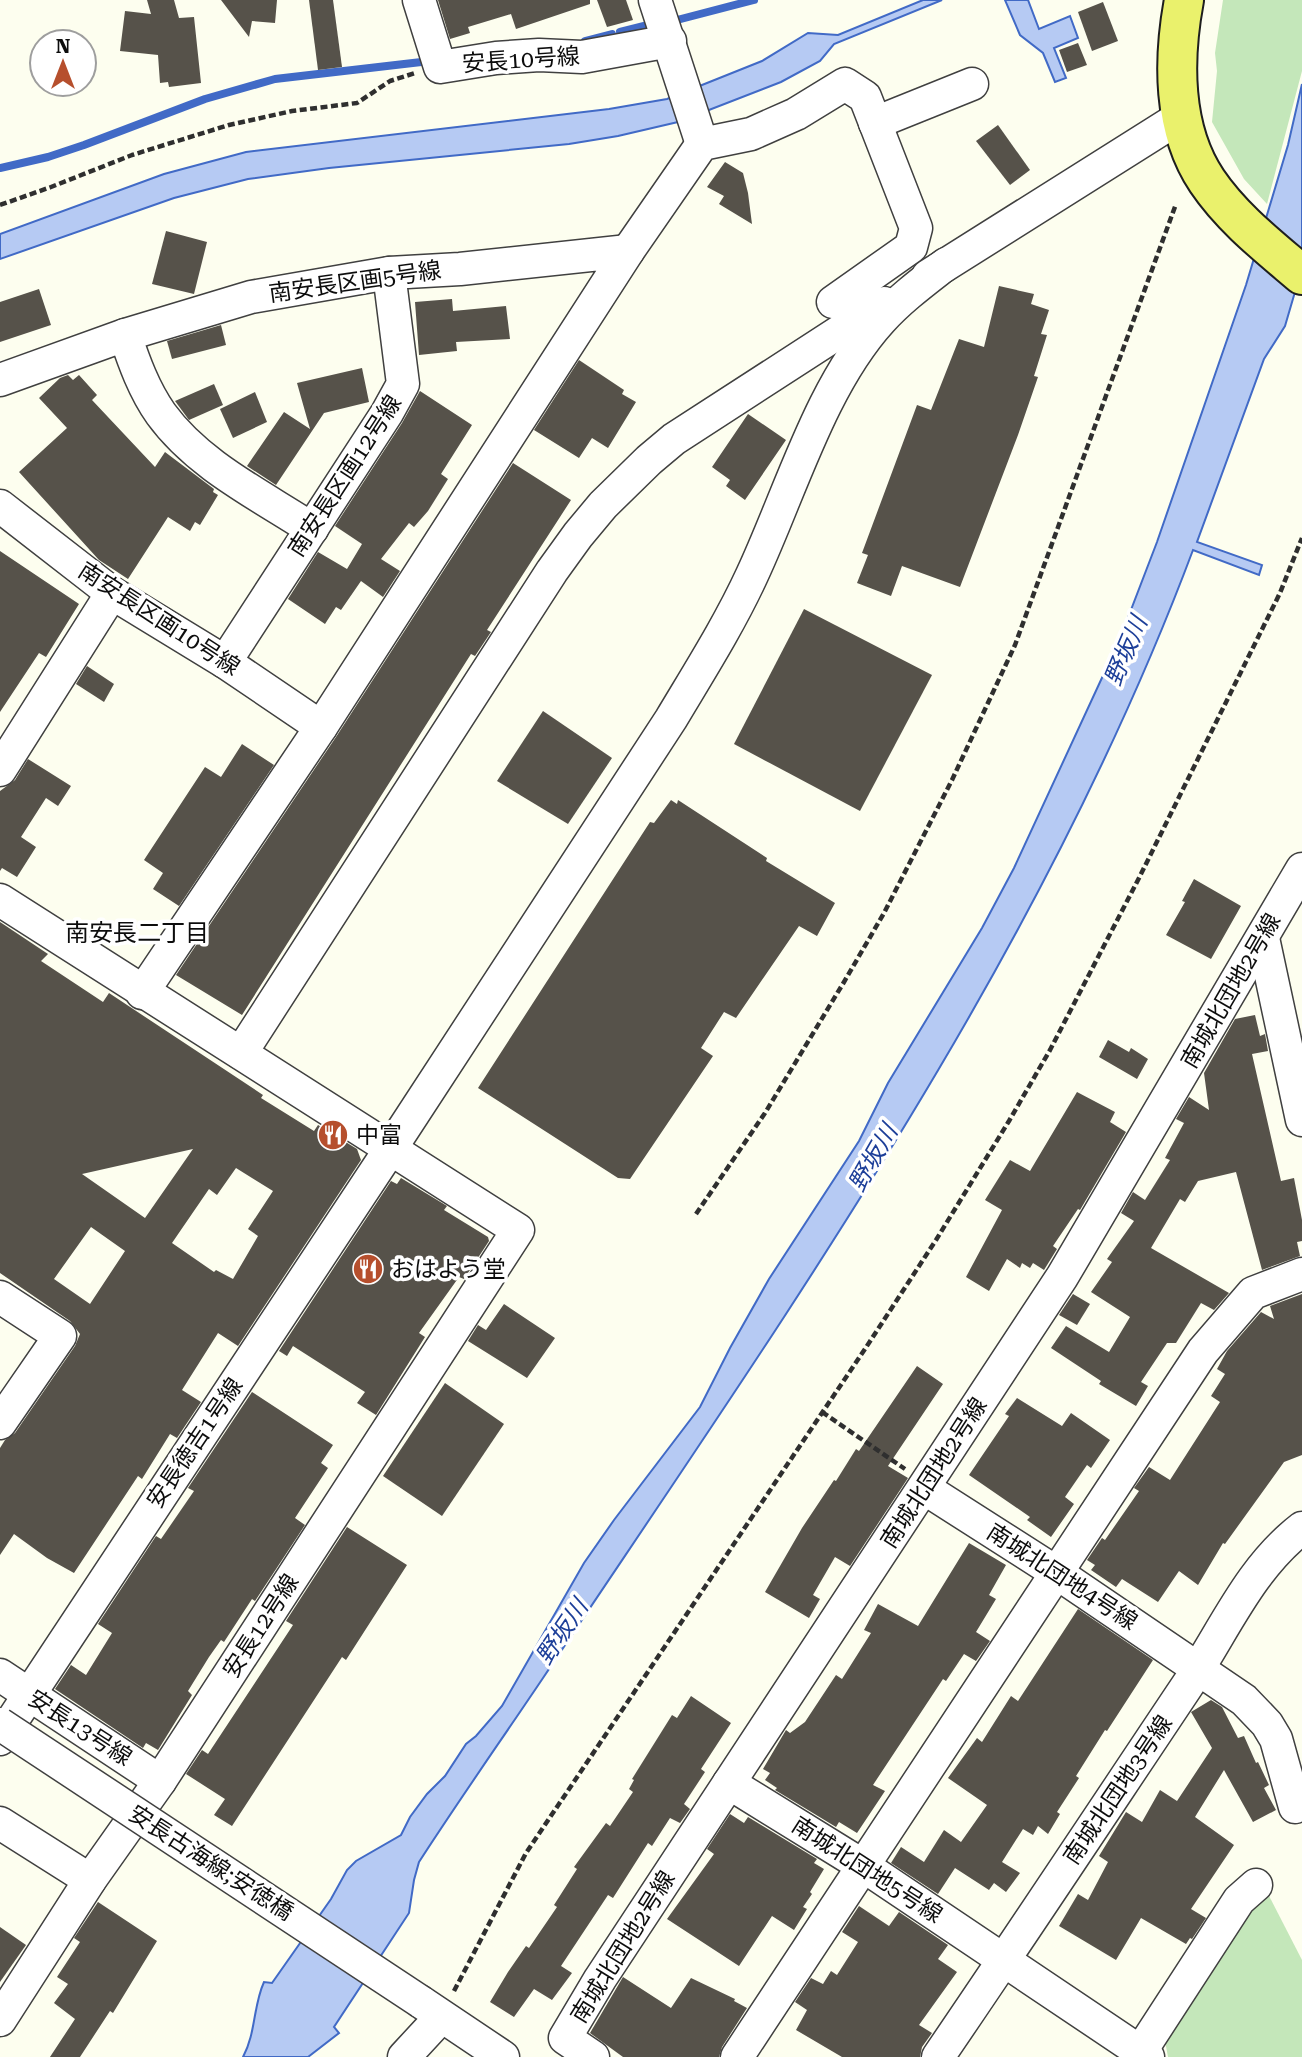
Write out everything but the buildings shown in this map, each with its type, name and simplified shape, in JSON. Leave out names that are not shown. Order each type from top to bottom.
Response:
[{"type":"main road","points":[[1184,0],[1177,55],[1182,117],[1198,166],[1229,209],[1302,275]]},
{"type":"street","name":"安長10号線","points":[[419,0],[440,67],[496,58],[539,55],[582,57],[670,41]]},
{"type":"street","points":[[655,0],[702,144]]},
{"type":"street","points":[[142,993],[321,727],[628,251],[702,144],[751,134],[796,114],[845,84],[865,97],[916,228],[911,247],[834,302]]},
{"type":"street","points":[[875,123],[972,84]]},
{"type":"street","points":[[241,1054],[523,615],[578,535],[603,505],[649,460],[704,418],[1182,117]]},
{"type":"street","name":"南安長区画5号線","points":[[0,380],[125,335],[251,297],[389,273],[460,269],[628,251]]},
{"type":"street","name":"安長徳吉1号線","points":[[0,1739],[664,730],[714,647],[751,577],[811,439],[848,365],[881,321],[946,264]]},
{"type":"street","name":"南安長区画12号線","points":[[225,662],[403,384],[389,273]]},
{"type":"street","points":[[125,335],[145,387],[162,415],[200,456],[312,529]]},
{"type":"street","name":"南安長区画10号線","points":[[0,506],[112,593],[225,662],[321,727]]},
{"type":"street","points":[[0,770],[112,593]]},
{"type":"street","name":"南城北団地2号線","points":[[593,2057],[565,2038],[600,1979],[1062,1277],[1302,869]]},
{"type":"street","points":[[0,900],[142,993],[391,1148]]},
{"type":"street","points":[[1263,938],[1302,1120]]},
{"type":"street","name":"安長12号線","points":[[0,2020],[90,1880],[160,1781],[518,1230],[391,1148]]},
{"type":"street","points":[[737,2057],[1203,1351],[1253,1293],[1302,1274]]},
{"type":"street","points":[[0,1297],[60,1336],[0,1423]]},
{"type":"street","name":"南城北団地4号線","points":[[925,1486],[1244,1700],[1267,1724],[1276,1739],[1295,1807],[1302,1804]]},
{"type":"street","name":"南城北団地3号線","points":[[938,2057],[1199,1668],[1254,1576],[1281,1544],[1302,1528]]},
{"type":"street","name":"安長13号線","points":[[0,1675],[160,1781]]},
{"type":"street","name":"安長古海線;安徳橋","points":[[0,1724],[503,2057]]},
{"type":"street","name":"南城北団地5号線","points":[[729,1783],[1005,1959],[1142,2055]]},
{"type":"street","points":[[0,1823],[90,1880]]},
{"type":"street","points":[[1142,2055],[1239,1900],[1256,1885]]},
{"type":"street","points":[[404,2057],[431,2009]]},
{"type":"path","points":[[0,205],[132,155],[229,125],[292,111],[357,103],[390,81],[440,67]]},
{"type":"path","points":[[696,1214],[765,1113],[844,982],[884,913],[952,780],[1016,645],[1176,204]]},
{"type":"path","points":[[431,2009],[526,1853],[936,1240],[1050,1051],[1280,593],[1302,538]]},
{"type":"path","points":[[822,1412],[925,1486]]},
{"type":"green space","points":[[1223,0],[1302,0],[1302,71],[1267,204],[1244,179],[1212,122],[1217,71],[1215,53]]},
{"type":"green space","points":[[1267,1892],[1302,1960],[1302,2057],[1168,2057],[1164,2036],[1252,1905]]},
{"type":"water","points":[[923,0],[942,0],[834,44],[820,61],[781,82],[678,122],[569,144],[329,168],[248,179],[174,198],[0,259],[0,234],[164,174],[246,152],[609,109],[667,99],[762,61],[808,33],[838,35]]},
{"type":"water","points":[[1005,0],[1028,0],[1039,29],[1070,16],[1078,38],[1054,48],[1066,78],[1055,82],[1043,53],[1020,35]]},
{"type":"water","name":"野坂川","points":[[1302,84],[1302,268],[1285,326],[1264,359],[1197,542],[1262,565],[1259,575],[1193,550],[1131,701],[1061,848],[984,991],[901,1132],[814,1270],[419,1862],[409,1913],[334,2027],[339,2033],[308,2057],[243,2057],[264,1982],[272,1983],[331,1899],[347,1870],[356,1861],[401,1835],[410,1817],[445,1776],[466,1744],[502,1706],[584,1563],[700,1407],[769,1279],[859,1141],[888,1083],[982,928],[1014,868],[1119,641],[1157,542],[1246,285],[1288,145]]},
{"type":"waterway","points":[[677,20],[754,0]]},
{"type":"waterway","points":[[620,32],[648,25]]},
{"type":"waterway","points":[[585,41],[612,34]]},
{"type":"waterway","points":[[0,168],[48,157],[205,99],[275,79],[430,61]]},
{"type":"place","name":"中富","points":[[333,1135]]},
{"type":"place","name":"おはよう堂","points":[[368,1269]]},
{"type":"district","name":"南安長二丁目","points":[[137,933]]}]
